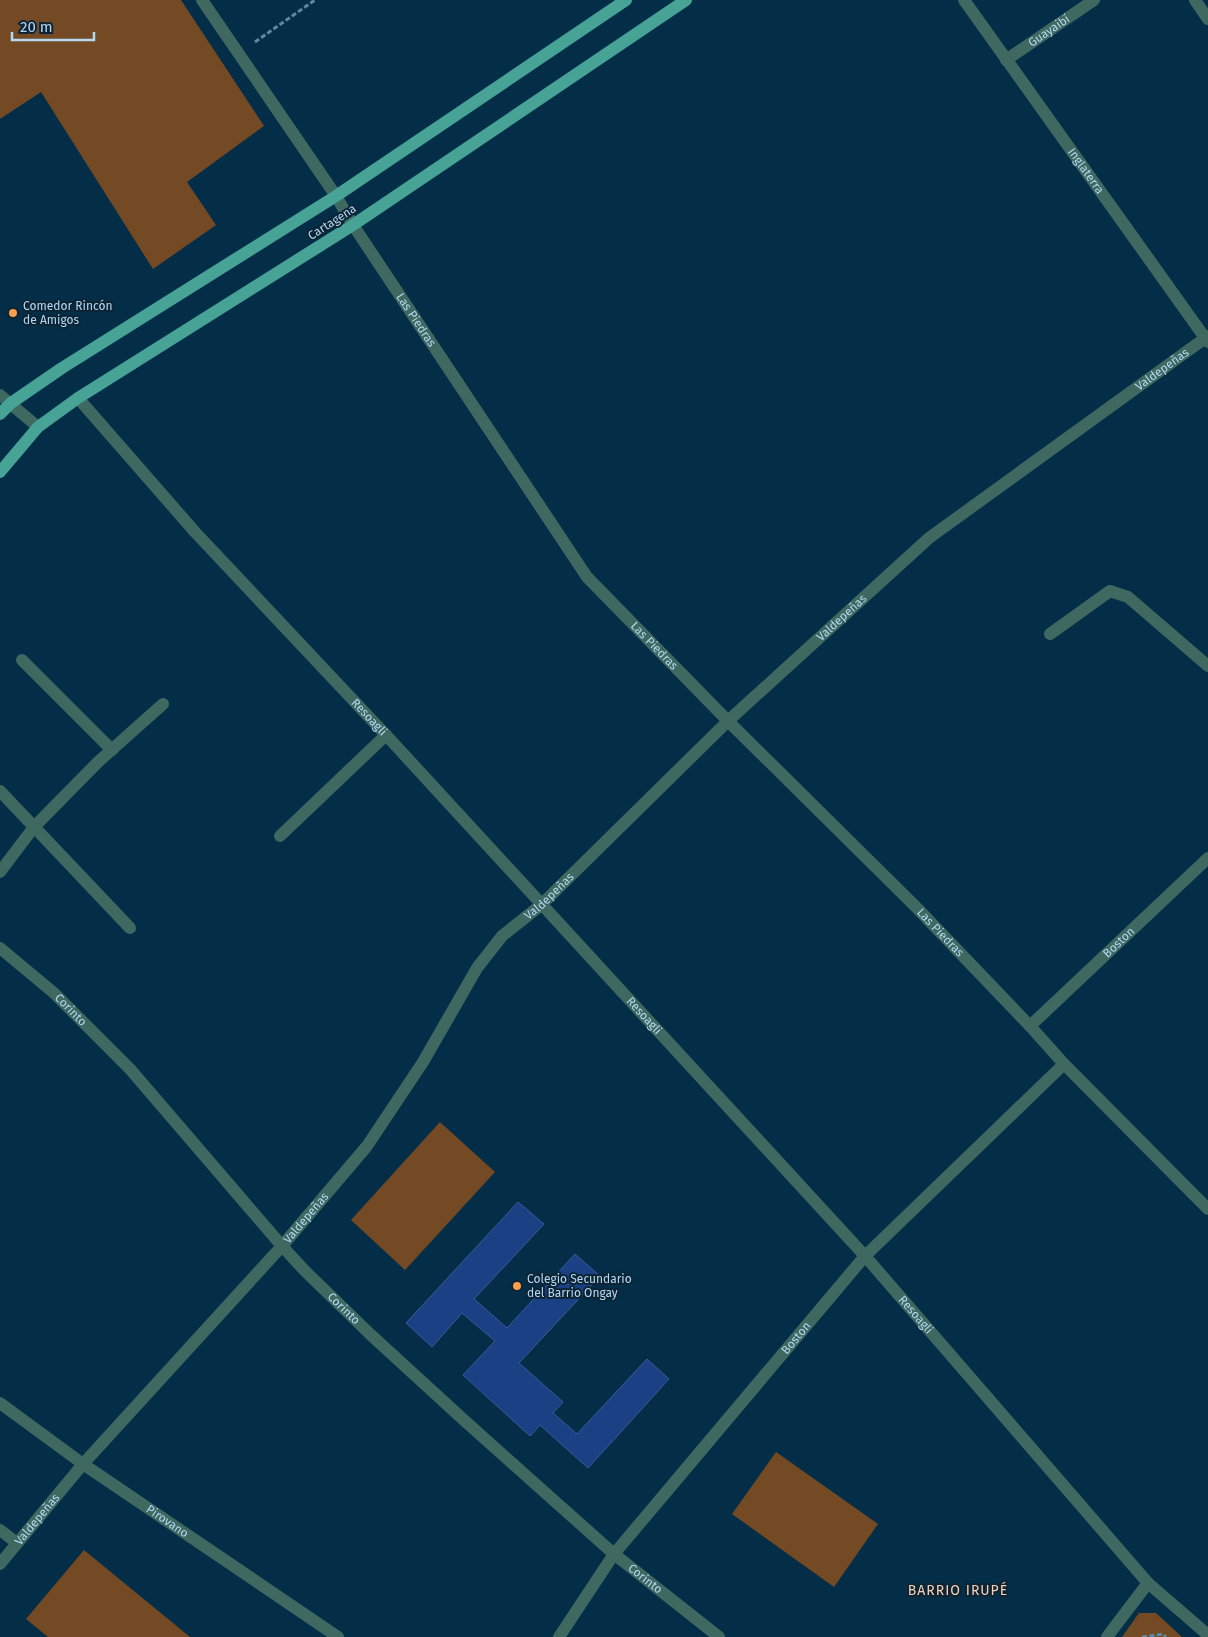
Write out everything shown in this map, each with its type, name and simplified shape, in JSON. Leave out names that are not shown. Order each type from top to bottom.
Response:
[{"type":"main road","name":"Cartagena","points":[[0,414],[5,399],[62,368],[336,196],[626,0]]},
{"type":"main road","name":"Cartagena","points":[[0,472],[38,426],[78,398],[353,225],[686,0]]},
{"type":"street","name":"Las Piedras","points":[[202,0],[336,196],[353,225],[587,577],[728,721],[917,908],[1064,1064],[1208,1209]]},
{"type":"street","name":"Inglaterra","points":[[964,0],[1207,339]]},
{"type":"street","name":"Guayaibí","points":[[1006,60],[1094,0]]},
{"type":"street","points":[[1195,0],[1208,18]]},
{"type":"street","name":"Valdepeñas","points":[[0,1564],[83,1464],[282,1246],[367,1146],[424,1062],[477,968],[502,936],[541,905],[728,721],[929,538],[1207,339]]},
{"type":"street","name":"Resoagli","points":[[78,398],[195,532],[386,735],[865,1256],[1148,1583],[1208,1635]]},
{"type":"street","points":[[5,399],[38,426]]},
{"type":"street","points":[[1050,634],[1110,591],[1128,597],[1208,666]]},
{"type":"street","points":[[22,660],[112,750]]},
{"type":"street","points":[[0,872],[34,827],[112,750],[163,704]]},
{"type":"street","points":[[280,836],[386,735]]},
{"type":"street","points":[[0,791],[130,928]]},
{"type":"street","name":"Boston","points":[[1030,1026],[1208,858]]},
{"type":"street","name":"Corinto","points":[[0,948],[54,994],[130,1069],[305,1271],[466,1422],[614,1554],[719,1637]]},
{"type":"street","name":"Boston","points":[[559,1637],[614,1554],[865,1256],[1064,1064]]},
{"type":"street","name":"Pirovano","points":[[0,1403],[83,1464],[338,1637]]},
{"type":"street","points":[[0,1530],[17,1543]]},
{"type":"street","points":[[1107,1637],[1148,1583]]},
{"type":"path","points":[[239,54],[315,0]]},
{"type":"path","points":[[1142,1637],[1164,1636]]},
{"type":"shaded area","points":[[0,0],[181,0],[264,126],[187,182],[216,225],[153,269],[41,92],[0,119]]},
{"type":"shaded area","points":[[440,1122],[495,1172],[405,1270],[351,1220]]},
{"type":"shaded area","points":[[776,1452],[878,1524],[834,1587],[732,1514]]},
{"type":"shaded area","points":[[84,1550],[190,1637],[48,1637],[26,1619]]},
{"type":"shaded area","points":[[1139,1613],[1156,1613],[1182,1637],[1122,1637]]},
{"type":"building","name":"Colegio Secundario del Barrio Ongay","points":[[518,1202],[544,1224],[474,1299],[507,1328],[575,1254],[600,1276],[519,1363],[563,1402],[553,1413],[577,1434],[647,1359],[669,1379],[588,1468],[540,1425],[530,1436],[463,1375],[495,1341],[462,1313],[432,1347],[406,1323]]},
{"type":"place","name":"Comedor Rincón de Amigos","points":[[13,313]]},
{"type":"place","name":"Colegio Secundario del Barrio Ongay","points":[[517,1286]]},
{"type":"district","name":"BARRIO IRUPÉ","points":[[958,1590]]}]
